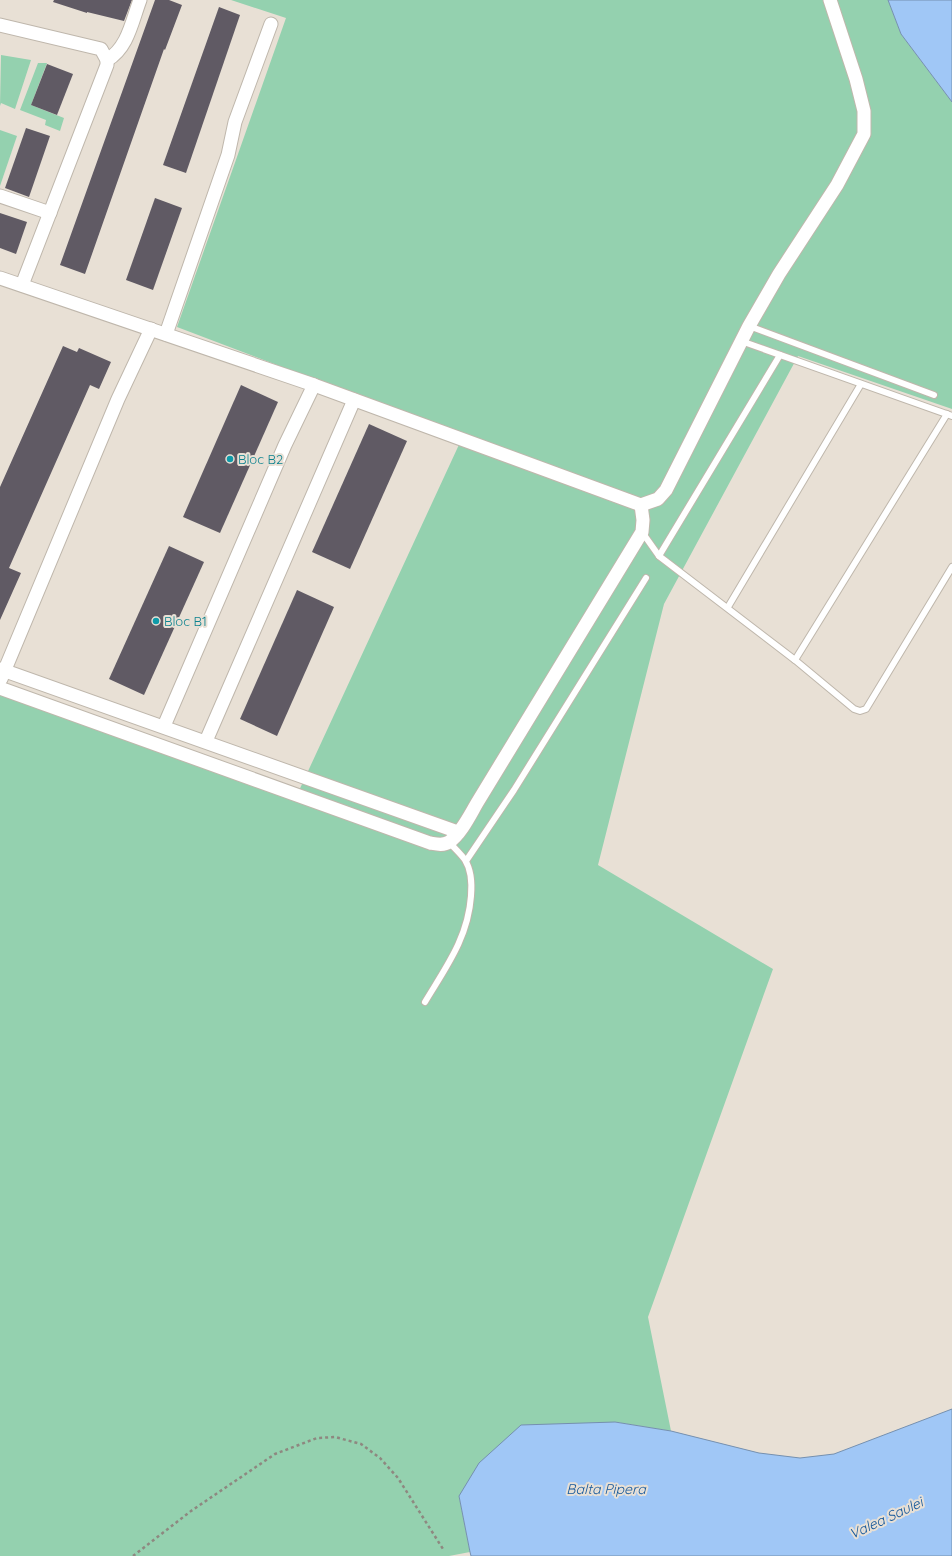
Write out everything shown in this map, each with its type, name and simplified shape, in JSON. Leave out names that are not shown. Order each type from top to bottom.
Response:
[{"type":"street","points":[[107,60],[116,55],[121,47],[140,0]]},
{"type":"street","points":[[0,278],[314,385],[641,505],[658,499],[666,490],[749,326],[779,274],[838,185],[864,134],[864,111],[856,79],[830,0]]},
{"type":"street","points":[[166,334],[228,156],[235,122],[272,24]]},
{"type":"street","points":[[0,25],[101,49],[107,60],[107,65],[22,285]]},
{"type":"street","points":[[0,196],[50,213]]},
{"type":"street","points":[[151,329],[118,399],[1,673],[164,726],[458,832]]},
{"type":"street","points":[[164,726],[285,445],[314,385]]},
{"type":"street","points":[[206,741],[354,400]]},
{"type":"street","points":[[0,688],[430,843],[437,844],[449,842],[458,832],[477,803],[642,532],[643,520],[641,505]]},
{"type":"lane","points":[[749,326],[934,395]]},
{"type":"lane","points":[[741,341],[950,415],[795,660]]},
{"type":"lane","points":[[659,556],[780,355]]},
{"type":"lane","points":[[728,607],[862,384]]},
{"type":"lane","points":[[642,532],[659,556],[728,607],[854,709],[860,711],[866,709],[952,567]]},
{"type":"lane","points":[[466,861],[514,790],[646,578]]},
{"type":"lane","points":[[425,1002],[458,948],[465,931],[470,911],[472,882],[466,861],[449,842]]},
{"type":"path","points":[[133,1556],[191,1511],[275,1454],[317,1438],[335,1437],[361,1444],[380,1458],[398,1478],[443,1549]]},
{"type":"green space","points":[[231,0],[888,0],[901,34],[952,102],[952,409],[798,356],[664,604],[598,865],[773,969],[648,1317],[671,1431],[615,1422],[459,1496],[470,1552],[449,1556],[0,1556],[0,688],[297,795],[463,436],[177,327],[286,18]]},
{"type":"green space","points":[[1,55],[31,60],[15,109],[1,103],[0,106]]},
{"type":"green space","points":[[38,63],[47,63],[31,105],[64,118],[60,131],[45,125],[46,120],[20,110]]},
{"type":"green space","points":[[0,130],[17,136],[0,186]]},
{"type":"water","points":[[888,0],[952,0],[952,102],[901,34]]},
{"type":"water","name":"Balta Pipera","points":[[952,1409],[952,1556],[471,1556],[459,1496],[479,1463],[521,1425],[615,1422],[671,1431],[759,1453],[800,1458],[834,1454]]},
{"type":"building","points":[[54,0],[132,0],[124,21],[87,13],[53,2]]},
{"type":"building","points":[[155,0],[169,0],[182,5],[165,50],[164,49],[85,274],[60,265]]},
{"type":"building","points":[[219,7],[240,15],[186,173],[163,165]]},
{"type":"building","points":[[47,64],[73,74],[57,115],[31,105]]},
{"type":"building","points":[[26,128],[50,136],[29,197],[5,188]]},
{"type":"building","points":[[155,198],[182,208],[153,290],[126,280]]},
{"type":"building","points":[[0,213],[27,222],[16,254],[0,248]]},
{"type":"building","points":[[63,346],[77,352],[79,348],[111,362],[99,389],[90,385],[9,568],[21,573],[0,620],[0,487]]},
{"type":"building","name":"Bloc B2","points":[[241,385],[278,402],[220,533],[183,517]]},
{"type":"building","points":[[369,424],[407,441],[350,569],[312,552]]},
{"type":"building","name":"Bloc B1","points":[[169,546],[204,562],[144,695],[109,679]]},
{"type":"building","points":[[297,590],[334,607],[277,736],[240,719]]},
{"type":"place","name":"Bloc B2","points":[[230,459]]},
{"type":"place","name":"Bloc B1","points":[[156,621]]},
{"type":"water label","name":"Valea Saulei","points":[[886,1518]]}]
